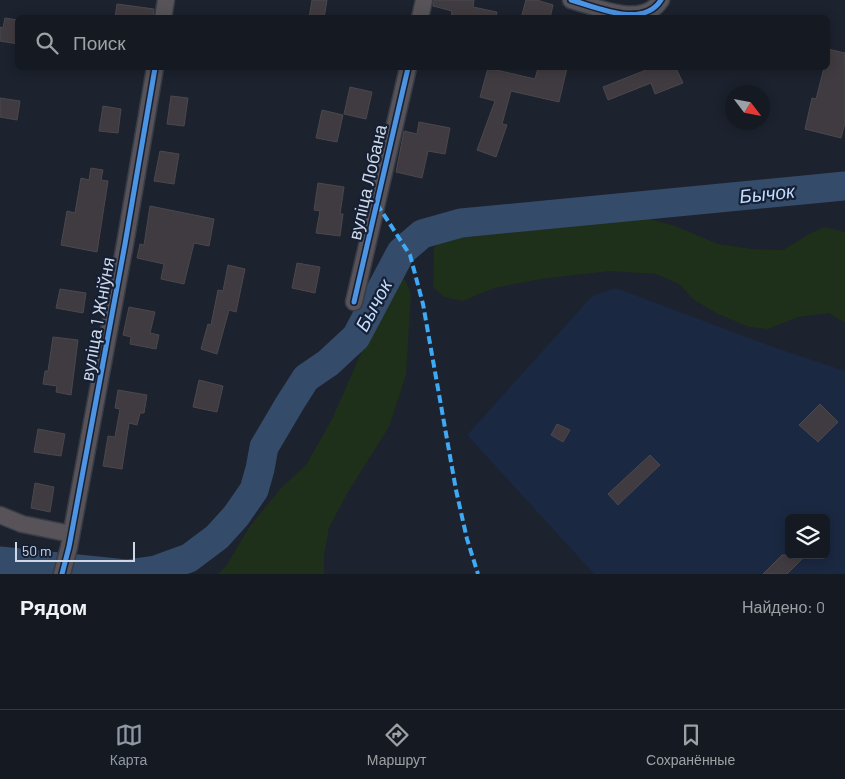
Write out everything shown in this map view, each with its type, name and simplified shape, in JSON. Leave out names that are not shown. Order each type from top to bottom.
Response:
[{"type":"street","points":[[164,15],[166,0]]},
{"type":"street","points":[[421,15],[424,0]]},
{"type":"street","points":[[571,0],[620,14],[640,15],[658,4],[661,0]]},
{"type":"street","name":"вуліца 1 Жніўня","points":[[62,574],[70,540],[123,253],[155,70]]},
{"type":"street","name":"вуліца Лобана","points":[[354,302],[408,70]]},
{"type":"street","points":[[0,515],[70,540]]},
{"type":"shaded area","points":[[616,288],[779,349],[845,371],[845,574],[594,574],[467,435],[592,296]]},
{"type":"green space","points":[[640,216],[675,226],[718,244],[752,249],[783,250],[824,227],[845,232],[845,323],[829,313],[798,317],[768,329],[749,327],[718,314],[694,300],[679,284],[656,274],[610,271],[541,279],[494,288],[463,301],[444,297],[433,287],[434,248],[446,234]]},
{"type":"green space","points":[[405,279],[411,294],[406,375],[389,427],[348,492],[329,528],[324,555],[324,574],[218,574],[226,566],[250,526],[281,488],[306,465],[332,419],[370,333],[380,304],[394,281]]},
{"type":"building","points":[[312,0],[327,0],[324,15],[310,15]]},
{"type":"building","points":[[434,0],[474,0],[473,7],[497,12],[496,15],[451,15],[452,11],[433,6]]},
{"type":"building","points":[[526,0],[537,0],[553,5],[551,15],[522,15]]},
{"type":"building","points":[[117,4],[154,9],[153,15],[115,15]]},
{"type":"building","points":[[5,18],[15,20],[15,44],[0,41],[0,27],[3,28]]},
{"type":"building","points":[[830,49],[845,53],[845,123],[841,138],[805,129],[812,98],[816,99],[823,70],[830,70]]},
{"type":"building","points":[[487,70],[497,70],[535,79],[537,70],[567,70],[559,102],[511,91],[502,124],[507,125],[496,157],[477,150],[495,101],[480,97]]},
{"type":"building","points":[[646,70],[677,70],[683,83],[655,94],[651,83],[608,100],[603,87]]},
{"type":"building","points":[[350,87],[372,92],[366,119],[344,114]]},
{"type":"building","points":[[171,96],[188,98],[184,126],[167,124]]},
{"type":"building","points":[[0,98],[20,101],[17,120],[0,117]]},
{"type":"building","points":[[103,106],[121,109],[118,133],[99,131]]},
{"type":"building","points":[[322,110],[343,115],[337,142],[316,138]]},
{"type":"building","points":[[419,122],[450,128],[445,154],[428,151],[422,178],[396,172],[404,131],[417,134]]},
{"type":"building","points":[[160,151],[179,154],[174,184],[154,181]]},
{"type":"building","points":[[91,168],[103,170],[101,180],[108,181],[97,252],[61,245],[67,211],[75,213],[81,178],[89,180]]},
{"type":"building","points":[[318,183],[344,187],[340,214],[343,214],[340,236],[316,233],[320,211],[314,210]]},
{"type":"building","points":[[150,206],[214,219],[209,246],[194,243],[184,284],[161,279],[164,264],[137,258],[140,244],[144,245]]},
{"type":"building","points":[[297,263],[320,267],[315,293],[292,288]]},
{"type":"building","points":[[228,265],[245,269],[236,312],[229,310],[217,354],[201,349],[208,324],[211,325],[218,290],[223,291]]},
{"type":"building","points":[[60,289],[86,293],[83,313],[56,308]]},
{"type":"building","points":[[129,307],[155,312],[150,333],[159,335],[156,349],[130,344],[131,337],[123,335]]},
{"type":"building","points":[[53,337],[78,340],[71,395],[56,392],[57,386],[43,384],[45,371],[48,371]]},
{"type":"building","points":[[199,380],[223,386],[217,412],[193,407]]},
{"type":"building","points":[[118,390],[147,395],[144,413],[140,413],[137,425],[129,423],[122,469],[103,466],[108,436],[115,437],[120,409],[115,408]]},
{"type":"building","points":[[820,404],[838,422],[818,442],[799,425]]},
{"type":"building","points":[[557,424],[570,430],[563,442],[551,435]]},
{"type":"building","points":[[38,429],[65,434],[61,456],[34,452]]},
{"type":"building","points":[[650,455],[660,465],[618,505],[608,494]]},
{"type":"building","points":[[35,483],[54,487],[50,512],[31,508]]},
{"type":"building","points":[[782,555],[785,555],[785,559],[802,559],[787,574],[763,574]]},
{"type":"waterway","name":"Бычок","points":[[0,561],[126,574],[156,570],[189,558],[217,537],[236,516],[254,490],[264,447],[306,378],[328,363],[356,337],[401,252],[422,234],[461,223],[845,186]]},
{"type":"waterway","points":[[4,561],[4,574]]},
{"type":"marked path","points":[[377,204],[410,255],[423,304],[456,490],[467,539],[478,574]]},
{"type":"cycle path","points":[[571,0],[606,11],[631,15],[653,9],[661,0]]},
{"type":"cycle path","points":[[62,574],[69,547],[125,244],[155,70]]},
{"type":"cycle path","points":[[354,302],[408,70]]}]
